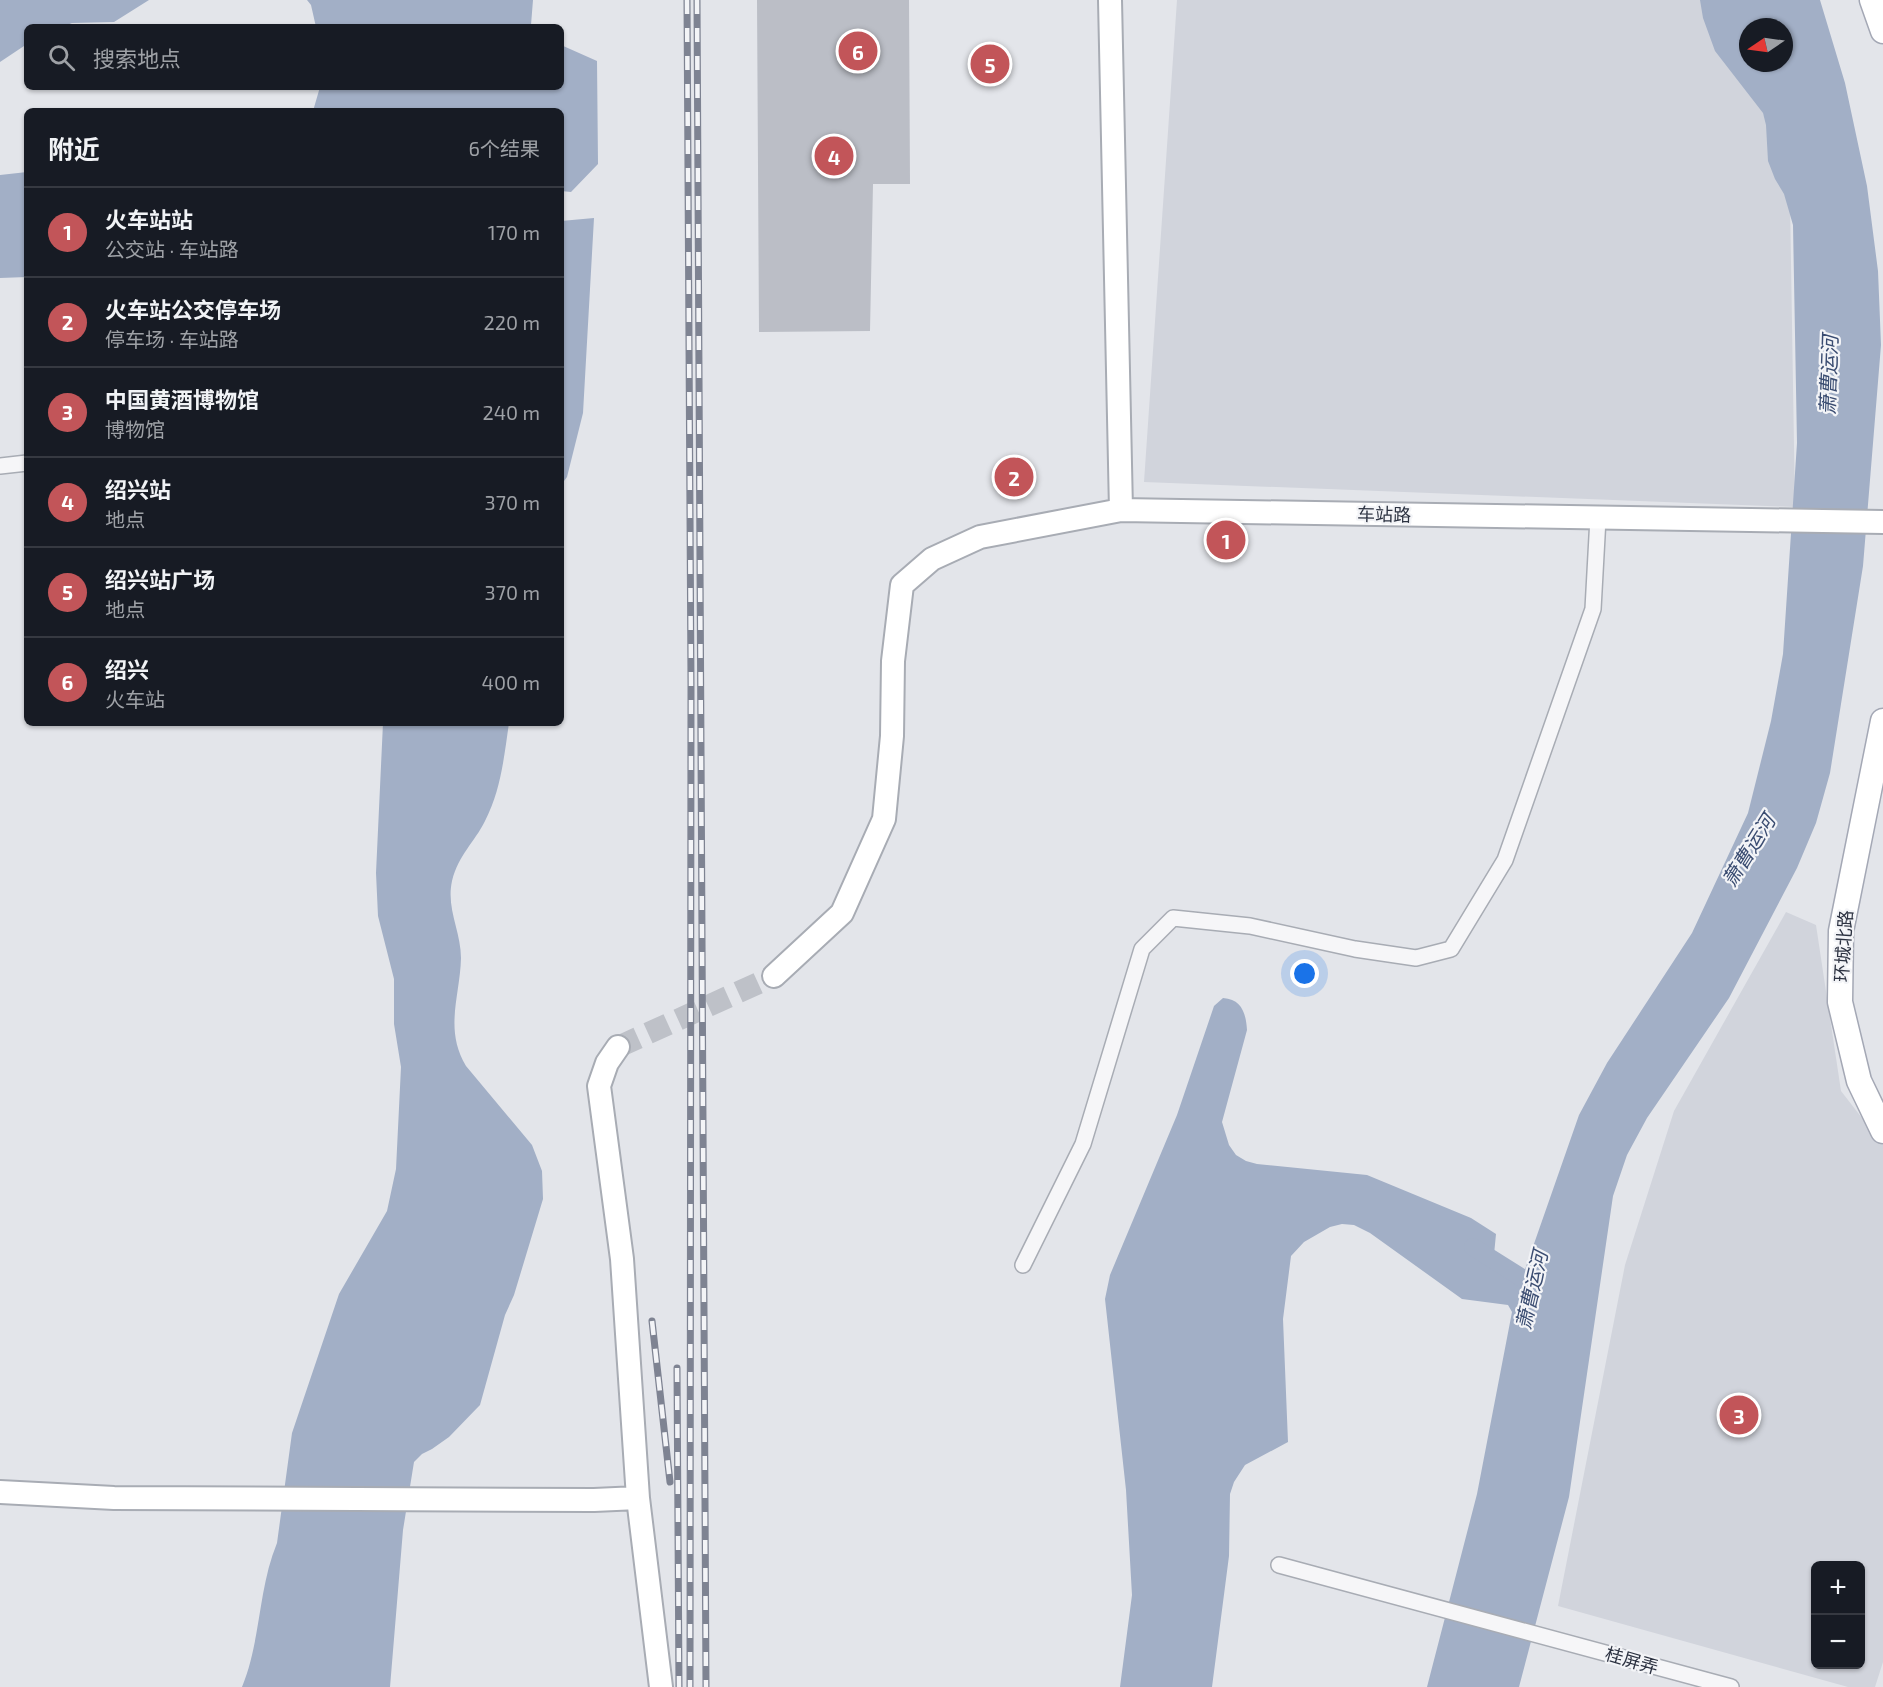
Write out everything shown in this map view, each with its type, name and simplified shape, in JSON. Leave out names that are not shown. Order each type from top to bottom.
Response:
[{"type":"main road","points":[[1872,0],[1883,31]]},
{"type":"main road","name":"环城北路","points":[[1883,721],[1840,932],[1840,1002],[1858,1081],[1883,1131]]},
{"type":"main road","name":"环城北路","points":[[1883,777],[1850,932],[1849,1002],[1868,1076],[1883,1103]]},
{"type":"street","points":[[1110,0],[1121,510]]},
{"type":"street","points":[[0,466],[24,463]]},
{"type":"street","name":"车站路","points":[[774,976],[842,913],[884,819],[892,736],[893,661],[902,585],[932,559],[980,537],[1121,510],[1883,522]]},
{"type":"street","points":[[1023,1265],[1083,1144],[1142,949],[1173,918],[1250,926],[1355,949],[1416,958],[1451,949],[1505,860],[1593,609],[1598,518]]},
{"type":"street","points":[[618,1047],[607,1063],[599,1086],[622,1259],[638,1498],[661,1687]]},
{"type":"street","points":[[0,1492],[114,1498],[556,1500],[638,1498]]},
{"type":"street","name":"桂屏弄","points":[[1279,1565],[1731,1687]]},
{"type":"shaded area","points":[[1177,0],[1749,0],[1749,18],[1739,18],[1739,72],[1751,72],[1790,201],[1795,507],[1144,482]]},
{"type":"shaded area","points":[[1786,912],[1816,925],[1841,1091],[1883,1145],[1883,1662],[1875,1687],[1848,1687],[1558,1606],[1625,1265],[1674,1111]]},
{"type":"water","points":[[0,0],[149,0],[114,22],[24,24],[24,46],[0,62]]},
{"type":"water","points":[[307,0],[533,0],[531,24],[315,24],[311,5]]},
{"type":"water","name":"萧曹运河","points":[[1700,0],[1820,0],[1845,83],[1867,186],[1878,271],[1881,345],[1863,566],[1830,773],[1816,823],[1797,868],[1729,998],[1647,1118],[1627,1155],[1613,1196],[1569,1497],[1519,1687],[1427,1687],[1477,1494],[1512,1312],[1508,1305],[1462,1299],[1370,1233],[1354,1225],[1342,1224],[1330,1227],[1304,1242],[1291,1256],[1283,1319],[1288,1442],[1245,1465],[1234,1482],[1230,1494],[1229,1556],[1212,1687],[1120,1687],[1132,1595],[1126,1490],[1105,1299],[1110,1275],[1177,1115],[1214,1006],[1223,998],[1235,1001],[1242,1008],[1247,1030],[1222,1122],[1229,1145],[1236,1155],[1257,1164],[1367,1175],[1471,1218],[1496,1234],[1493,1265],[1502,1273],[1521,1281],[1579,1115],[1607,1063],[1692,933],[1748,813],[1771,721],[1783,654],[1797,443],[1793,225],[1784,194],[1768,161],[1763,113],[1715,51],[1703,18]]},
{"type":"water","points":[[564,46],[597,61],[598,164],[571,192],[564,191],[564,108],[314,108],[319,90],[564,90]]},
{"type":"water","points":[[24,172],[24,277],[0,278],[0,175]]},
{"type":"water","points":[[594,218],[583,413],[567,477],[564,481],[564,221]]},
{"type":"water","points":[[383,726],[509,726],[495,797],[481,829],[459,863],[452,881],[452,911],[461,958],[454,1026],[459,1052],[466,1066],[532,1145],[542,1171],[543,1199],[514,1295],[505,1315],[480,1405],[449,1437],[422,1454],[414,1462],[403,1530],[390,1687],[242,1687],[253,1652],[266,1578],[277,1543],[292,1433],[339,1294],[387,1211],[396,1169],[401,1067],[394,1024],[394,979],[378,916],[376,873]]},
{"type":"building","points":[[757,0],[909,0],[910,184],[873,184],[870,331],[759,332]]},
{"type":"waterway","name":"萧曹运河","points":[[1473,1247],[1541,1290]]},
{"type":"tunnel","points":[[618,1047],[774,976]]},
{"type":"railway","points":[[687,0],[691,684],[690,1687]]},
{"type":"railway","points":[[697,0],[706,1687]]},
{"type":"railway","points":[[652,1321],[670,1482]]},
{"type":"railway","points":[[677,1368],[679,1687]]},
{"type":"place","name":"绍兴","points":[[858,51]]},
{"type":"place","name":"绍兴站广场","points":[[990,64]]},
{"type":"place","name":"绍兴站","points":[[834,156]]},
{"type":"place","name":"火车站公交停车场","points":[[1014,477]]},
{"type":"place","name":"火车站站","points":[[1226,540]]},
{"type":"place","name":"中国黄酒博物馆","points":[[1739,1415]]}]
